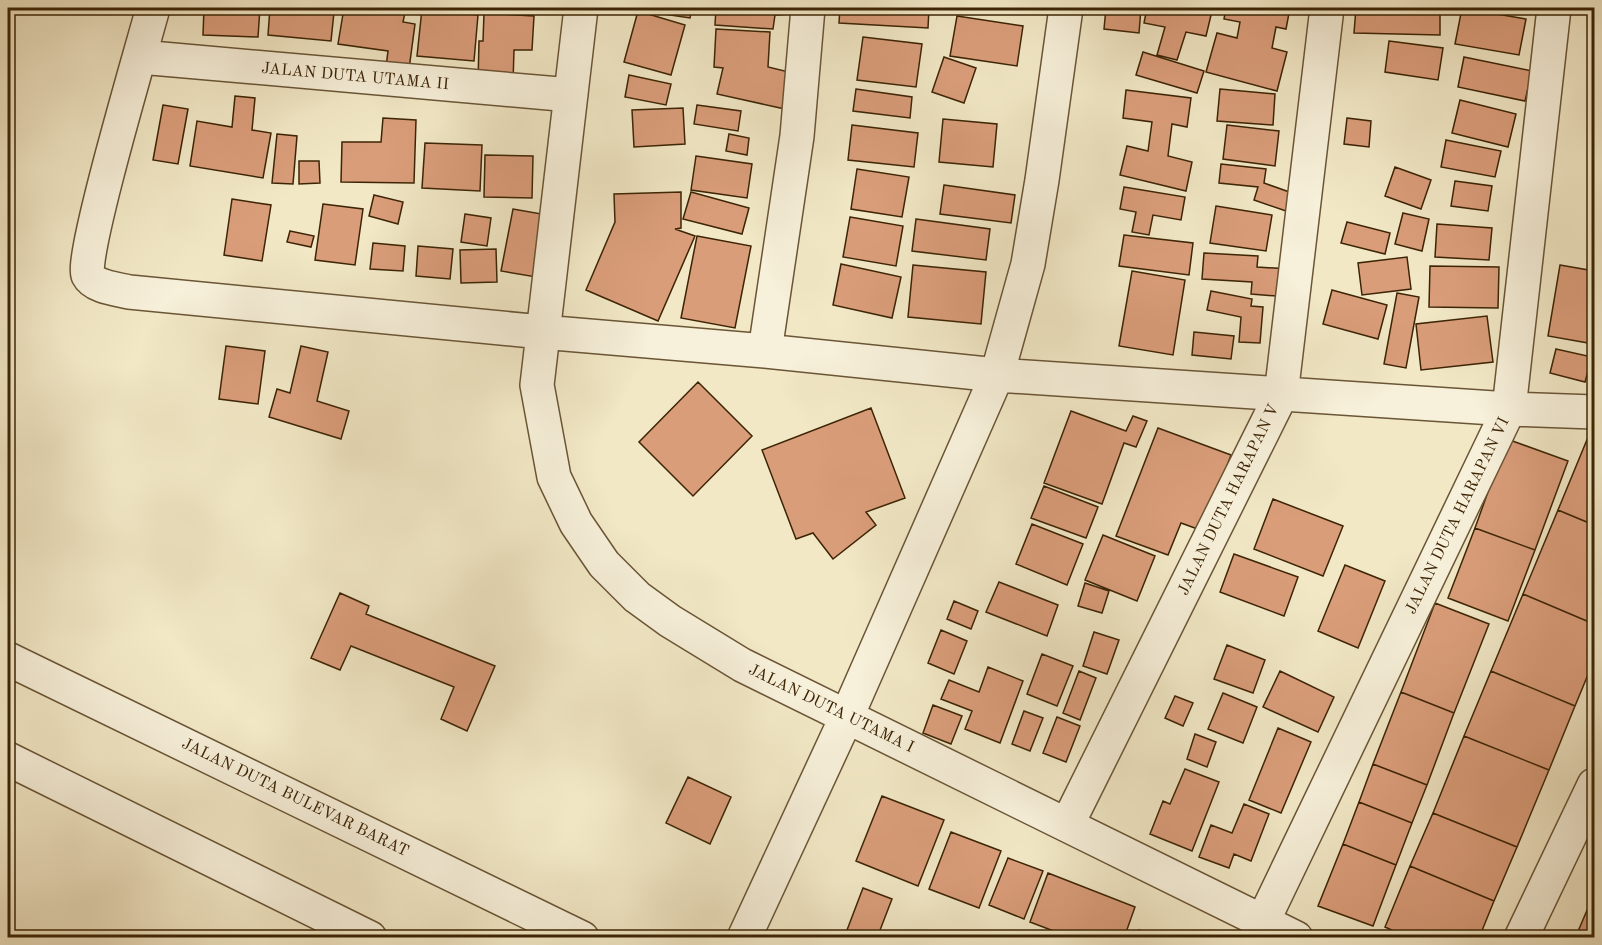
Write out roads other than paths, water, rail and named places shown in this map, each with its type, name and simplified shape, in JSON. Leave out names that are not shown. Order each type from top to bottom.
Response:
[{"type":"street","points":[[153,8],[95,220],[86,272],[90,279],[103,286],[129,292],[765,351],[997,375],[1509,409],[1594,411]]},
{"type":"street","name":"JALAN DUTA UTAMA I","points":[[581,8],[537,385],[554,477],[576,523],[604,564],[637,597],[670,621],[742,665],[1296,938]]},
{"type":"street","points":[[765,351],[796,136],[808,8]]},
{"type":"street","points":[[744,938],[847,716],[997,375],[1028,264],[1044,169],[1066,8]]},
{"type":"street","name":"JALAN DUTA HARAPAN V","points":[[1067,825],[1281,395],[1327,8]]},
{"type":"street","name":"JALAN DUTA HARAPAN VI","points":[[1263,921],[1509,409],[1554,8]]},
{"type":"street","name":"JALAN DUTA UTAMA II","points":[[140,57],[571,95]]},
{"type":"street","name":"JALAN DUTA BULEVAR BARAT","points":[[8,659],[582,938]]},
{"type":"street","points":[[8,759],[370,938]]},
{"type":"street","points":[[1521,938],[1594,785]]}]
